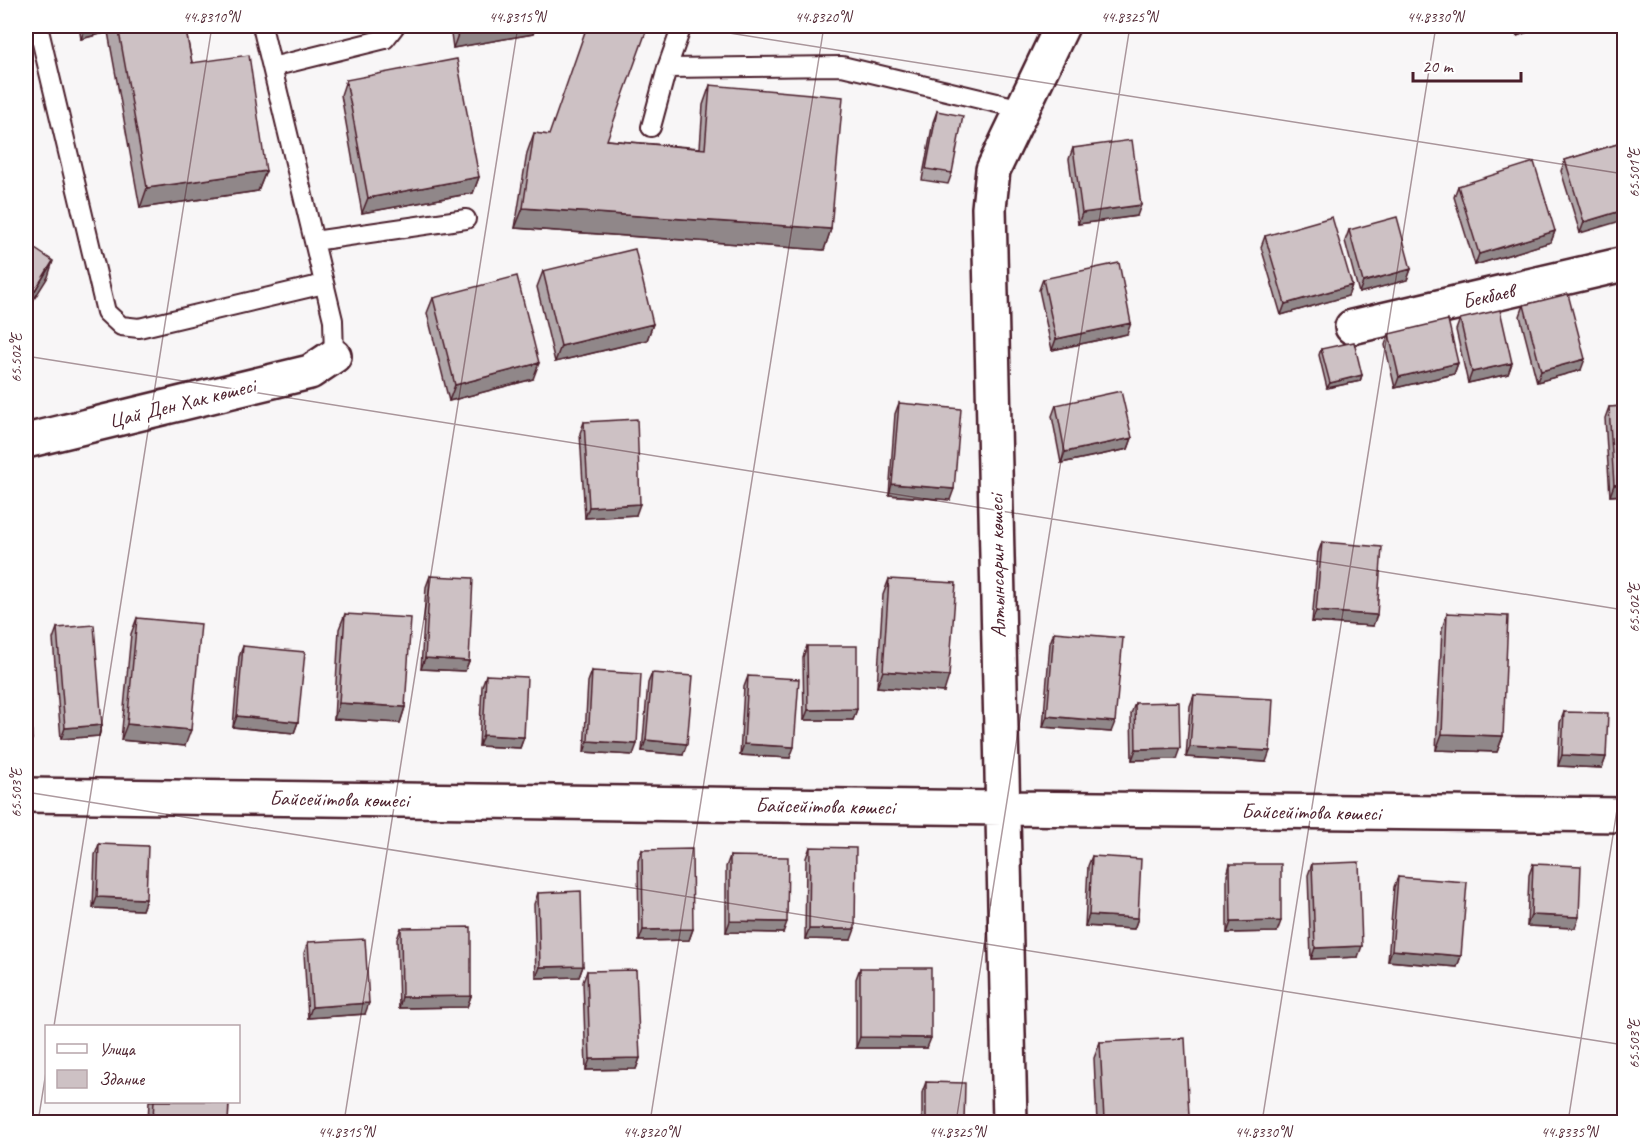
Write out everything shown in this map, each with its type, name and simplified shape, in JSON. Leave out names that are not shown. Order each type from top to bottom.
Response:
[{"type":"street","name":"Алтынсарин көшесі","points":[[1010,1122],[989,208],[993,170],[1062,26]]},
{"type":"street","name":"Бекбаев","points":[[1352,327],[1624,264]]},
{"type":"street","name":"Цай Ден Хак көшесі","points":[[26,441],[310,372],[334,356]]},
{"type":"street","name":"Байсейітова көшесі","points":[[26,795],[1624,815]]},
{"type":"lane","points":[[38,26],[106,312],[121,326],[139,328],[324,284]]},
{"type":"lane","points":[[262,26],[333,320],[334,356]]},
{"type":"lane","points":[[272,67],[385,39],[395,26]]},
{"type":"lane","points":[[651,127],[667,68],[682,26]]},
{"type":"lane","points":[[667,68],[842,66],[1023,109]]},
{"type":"lane","points":[[314,241],[466,219]]},
{"type":"building","points":[[118,26],[185,26],[192,63],[249,55],[266,171],[147,188]]},
{"type":"building","points":[[458,26],[496,26],[459,32]]},
{"type":"building","points":[[587,26],[648,26],[607,140],[705,149],[710,85],[843,97],[831,229],[523,208],[534,133],[549,135]]},
{"type":"building","points":[[457,59],[479,177],[368,198],[346,80]]},
{"type":"building","points":[[937,111],[963,116],[952,173],[926,169]]},
{"type":"building","points":[[1132,140],[1141,205],[1082,213],[1073,148]]},
{"type":"building","points":[[1624,142],[1624,210],[1584,222],[1565,160]]},
{"type":"building","points":[[1534,162],[1555,231],[1479,254],[1458,186]]},
{"type":"building","points":[[1332,217],[1352,285],[1285,304],[1265,236]]},
{"type":"building","points":[[1397,217],[1411,269],[1363,282],[1349,230]]},
{"type":"building","points":[[26,243],[53,261],[26,305]]},
{"type":"building","points":[[635,249],[653,324],[561,346],[543,271]]},
{"type":"building","points":[[1119,263],[1131,323],[1056,339],[1043,279]]},
{"type":"building","points":[[517,276],[539,363],[455,385],[433,298]]},
{"type":"building","points":[[1568,294],[1585,359],[1541,371],[1524,305]]},
{"type":"building","points":[[1500,310],[1512,363],[1472,372],[1460,319]]},
{"type":"building","points":[[1448,320],[1458,363],[1399,377],[1389,334]]},
{"type":"building","points":[[1354,342],[1362,375],[1330,383],[1321,349]]},
{"type":"building","points":[[1121,391],[1132,438],[1065,452],[1056,405]]},
{"type":"building","points":[[899,403],[961,409],[954,489],[892,484]]},
{"type":"building","points":[[1624,406],[1624,484],[1614,485],[1609,407]]},
{"type":"building","points":[[637,419],[640,504],[589,507],[584,422]]},
{"type":"building","points":[[1322,542],[1382,547],[1377,615],[1316,611]]},
{"type":"building","points":[[430,576],[473,578],[469,661],[425,658]]},
{"type":"building","points":[[889,579],[956,583],[949,676],[883,671]]},
{"type":"building","points":[[1447,613],[1508,616],[1503,736],[1442,734]]},
{"type":"building","points":[[345,614],[411,618],[405,707],[339,703]]},
{"type":"building","points":[[137,618],[201,624],[191,730],[127,724]]},
{"type":"building","points":[[94,625],[102,725],[65,728],[57,628]]},
{"type":"building","points":[[1054,632],[1123,638],[1115,722],[1047,716]]},
{"type":"building","points":[[243,646],[305,652],[298,722],[237,716]]},
{"type":"building","points":[[807,646],[857,646],[857,709],[808,710]]},
{"type":"building","points":[[26,671],[29,671],[32,739],[26,740]]},
{"type":"building","points":[[592,671],[641,674],[637,744],[588,741]]},
{"type":"building","points":[[652,673],[693,676],[687,744],[646,740]]},
{"type":"building","points":[[486,675],[527,677],[524,737],[483,735]]},
{"type":"building","points":[[748,676],[799,679],[794,747],[744,744]]},
{"type":"building","points":[[1194,695],[1273,699],[1270,751],[1190,747]]},
{"type":"building","points":[[1179,702],[1180,748],[1136,749],[1135,703]]},
{"type":"building","points":[[1564,712],[1608,713],[1606,757],[1562,755]]},
{"type":"building","points":[[99,844],[148,846],[146,899],[97,897]]},
{"type":"building","points":[[810,847],[856,848],[855,929],[809,929]]},
{"type":"building","points":[[692,849],[693,929],[643,930],[642,850]]},
{"type":"building","points":[[730,856],[788,857],[787,922],[730,921]]},
{"type":"building","points":[[1092,856],[1141,859],[1138,918],[1089,915]]},
{"type":"building","points":[[1359,862],[1362,946],[1315,948],[1312,864]]},
{"type":"building","points":[[1230,864],[1281,864],[1281,921],[1231,922]]},
{"type":"building","points":[[1533,864],[1581,866],[1579,917],[1531,915]]},
{"type":"building","points":[[1398,877],[1467,882],[1461,956],[1392,950]]},
{"type":"building","points":[[581,891],[583,966],[540,967],[538,893]]},
{"type":"building","points":[[471,927],[471,996],[402,997],[401,928]]},
{"type":"building","points":[[365,939],[369,1003],[312,1007],[308,942]]},
{"type":"building","points":[[860,968],[931,968],[931,1038],[860,1037]]},
{"type":"building","points":[[636,970],[640,1058],[590,1059],[587,971]]},
{"type":"building","points":[[1185,1038],[1189,1116],[1104,1120],[1100,1042]]},
{"type":"building","points":[[926,1082],[965,1083],[964,1122],[926,1122]]},
{"type":"building","points":[[154,1103],[229,1103],[228,1122],[153,1117]]}]
